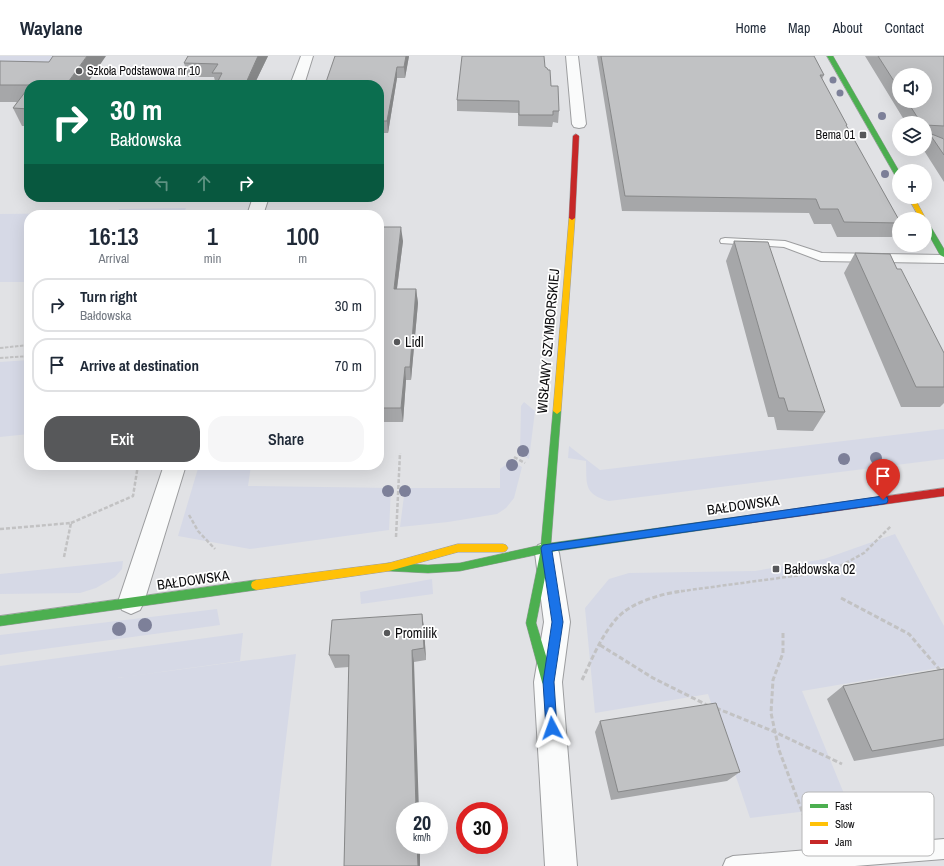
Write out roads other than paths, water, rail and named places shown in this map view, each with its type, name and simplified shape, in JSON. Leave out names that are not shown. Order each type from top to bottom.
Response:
[{"type":"street","points":[[299,80],[306,56]]},
{"type":"street","points":[[572,56],[578,130]]},
{"type":"street","points":[[830,56],[892,165]]},
{"type":"street","name":"WISŁAWY SZYMBORSKIEJ","points":[[546,548],[578,130]]},
{"type":"street","points":[[932,234],[944,255]]},
{"type":"street","points":[[132,602],[173,470]]},
{"type":"street","name":"BAŁDOWSKA","points":[[389,566],[428,569],[460,567],[546,548],[944,492]]},
{"type":"street","name":"BAŁDOWSKA","points":[[0,620],[389,566],[458,548],[546,548]]},
{"type":"street","points":[[546,548],[557,622],[548,682],[561,866]]},
{"type":"lane","points":[[725,242],[785,244],[821,257],[944,259]]},
{"type":"lane","points":[[934,850],[944,849]]},
{"type":"lane","points":[[733,866],[857,856]]},
{"type":"place","name":"Szkoła Podstawowa nr 10","points":[[79,71]]},
{"type":"place","name":"Bema 01","points":[[863,135]]},
{"type":"place","name":"Lidl","points":[[397,342]]},
{"type":"place","name":"Bałdowska 02","points":[[776,569]]},
{"type":"place","name":"Promilik","points":[[387,633]]}]
